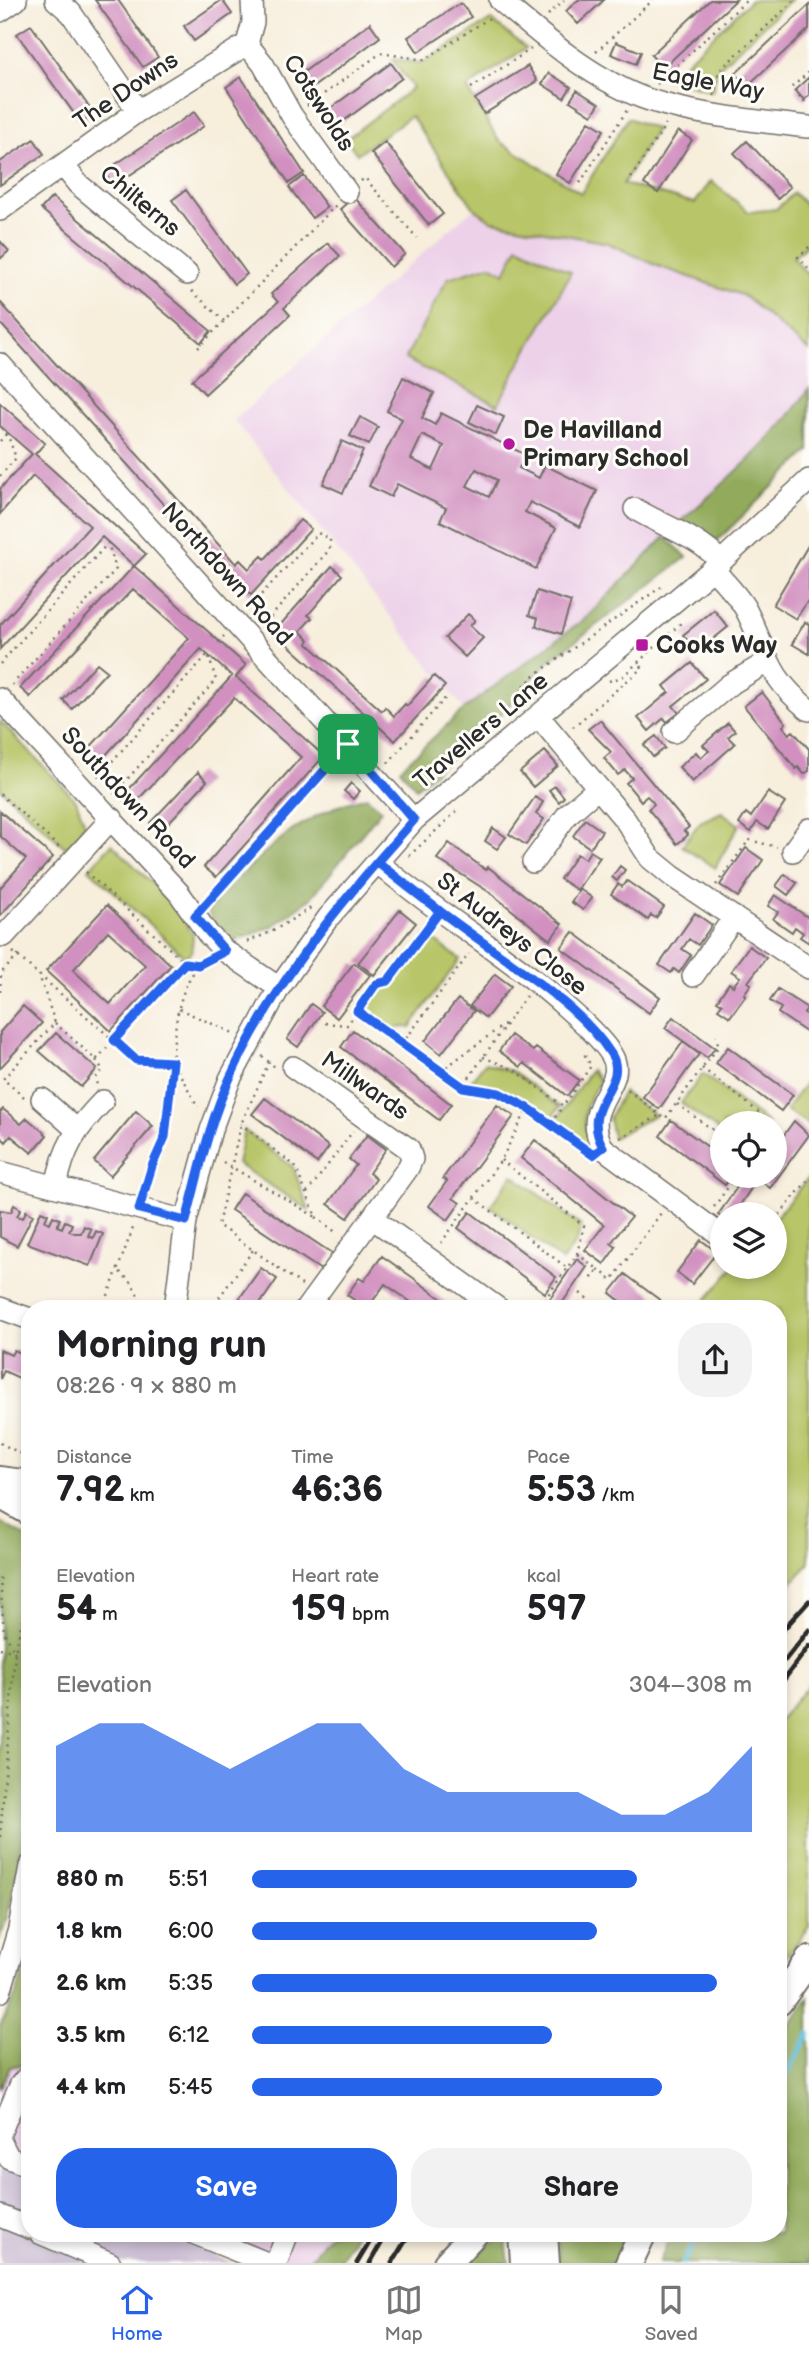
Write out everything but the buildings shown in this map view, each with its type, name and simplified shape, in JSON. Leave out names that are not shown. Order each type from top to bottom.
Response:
[{"type":"main road","points":[[0,1480],[21,1483]]},
{"type":"main road","points":[[0,1495],[21,1507]]},
{"type":"main road","points":[[787,1991],[809,1959]]},
{"type":"main road","points":[[447,2263],[467,2242]]},
{"type":"main road","points":[[523,2242],[524,2263]]},
{"type":"main road","points":[[545,2242],[546,2263]]},
{"type":"main road","points":[[629,2263],[639,2242]]},
{"type":"street","points":[[0,12],[16,0]]},
{"type":"street","points":[[57,0],[71,13],[138,111]]},
{"type":"street","points":[[247,44],[253,22],[252,0]]},
{"type":"street","name":"Eagle Way","points":[[504,3],[582,65],[640,96],[678,107],[809,127]]},
{"type":"street","name":"The Downs","points":[[0,211],[138,111],[247,44]]},
{"type":"street","name":"Cotswolds","points":[[247,44],[263,64],[292,116],[347,192]]},
{"type":"street","name":"Chilterns","points":[[63,165],[78,184],[187,274]]},
{"type":"street","name":"Northdown Road","points":[[0,364],[348,744],[414,820]]},
{"type":"street","name":"Travellers Lane","points":[[176,1300],[186,1221],[211,1130],[229,1079],[279,988],[328,918],[414,820],[717,566],[809,480]]},
{"type":"street","points":[[635,509],[671,531],[703,544],[746,610],[766,662],[789,693],[809,710]]},
{"type":"street","points":[[674,732],[729,685],[766,662]]},
{"type":"street","name":"Southdown Road","points":[[4,694],[179,893],[225,951],[279,988]]},
{"type":"street","points":[[539,717],[626,821],[650,858],[809,968]]},
{"type":"street","points":[[533,862],[568,814],[598,788]]},
{"type":"street","points":[[7,943],[107,813]]},
{"type":"street","points":[[793,851],[809,830]]},
{"type":"street","name":"St Audreys Close","points":[[377,862],[536,981],[611,1055],[616,1070],[614,1079]]},
{"type":"street","points":[[693,976],[734,917]]},
{"type":"street","name":"Millwards","points":[[293,1067],[409,1149],[412,1159],[313,1300]]},
{"type":"street","points":[[614,1079],[599,1103],[595,1120],[596,1136],[603,1147],[710,1227]]},
{"type":"street","points":[[42,1098],[76,1129]]},
{"type":"street","points":[[56,1186],[61,1161],[76,1129],[103,1101]]},
{"type":"street","points":[[0,1172],[186,1221]]},
{"type":"street","points":[[372,1219],[486,1300]]},
{"type":"street","points":[[0,1308],[21,1316]]},
{"type":"street","points":[[0,1992],[21,1920]]},
{"type":"street","points":[[0,2133],[21,2084]]},
{"type":"street","points":[[0,2141],[9,2158],[21,2163]]},
{"type":"street","points":[[0,2216],[21,2224]]},
{"type":"street","points":[[61,2242],[110,2263]]},
{"type":"street","points":[[215,2242],[267,2263]]},
{"type":"street","points":[[276,2263],[284,2242]]},
{"type":"path","points":[[471,88],[542,33],[564,0]]},
{"type":"path","points":[[582,65],[653,0]]},
{"type":"path","points":[[580,184],[640,96],[747,0]]},
{"type":"path","points":[[710,112],[719,71],[795,0]]},
{"type":"path","points":[[292,116],[381,53],[424,60],[504,3]]},
{"type":"path","points":[[809,72],[791,88],[804,101],[809,101]]},
{"type":"path","points":[[631,178],[678,107]]},
{"type":"path","points":[[198,348],[347,192],[365,178],[417,238]]},
{"type":"path","points":[[809,247],[798,257],[809,269]]},
{"type":"path","points":[[187,274],[192,293],[225,321]]},
{"type":"path","points":[[0,441],[8,433],[16,458],[0,476]]},
{"type":"path","points":[[235,623],[318,533],[330,539],[331,549],[251,640]]},
{"type":"path","points":[[0,664],[108,543],[116,569],[4,694]]},
{"type":"path","points":[[519,699],[522,688],[535,675],[660,587]]},
{"type":"path","points":[[608,681],[622,677],[682,621]]},
{"type":"path","points":[[579,642],[583,648]]},
{"type":"path","points":[[86,790],[208,654],[216,680],[107,813]]},
{"type":"path","points":[[565,733],[642,668],[640,661]]},
{"type":"path","points":[[376,776],[447,696]]},
{"type":"path","points":[[195,916],[348,744]]},
{"type":"path","points":[[0,794],[185,963],[198,965]]},
{"type":"path","points":[[707,898],[749,840],[793,851]]},
{"type":"path","points":[[107,1300],[152,1166],[165,1137],[179,1009],[187,978],[198,965],[273,931],[313,905]]},
{"type":"path","points":[[325,1023],[347,1025],[376,984],[388,981],[440,911]]},
{"type":"path","points":[[402,1044],[480,940]]},
{"type":"path","points":[[7,943],[136,1060],[173,1062]]},
{"type":"path","points":[[0,992],[1,973],[19,955]]},
{"type":"path","points":[[96,1060],[185,963]]},
{"type":"path","points":[[38,972],[55,1023],[96,1060],[103,1070],[95,1078],[103,1101]]},
{"type":"path","points":[[463,1087],[536,981]]},
{"type":"path","points":[[357,1011],[463,1087],[499,1093],[528,1108],[593,1155],[660,1115]]},
{"type":"path","points":[[441,1071],[508,1021]]},
{"type":"path","points":[[42,1098],[28,1101],[3,1079],[55,1023]]},
{"type":"path","points":[[614,1079],[665,1119],[718,1047],[717,1036]]},
{"type":"path","points":[[550,1124],[591,1066],[585,1055],[599,1041]]},
{"type":"path","points":[[483,1057],[515,1070],[563,1106]]},
{"type":"path","points":[[173,1062],[211,1130]]},
{"type":"path","points":[[269,1062],[241,1124],[218,1225],[253,1250],[310,1300]]},
{"type":"path","points":[[702,1068],[757,1111]]},
{"type":"path","points":[[676,1103],[710,1128]]},
{"type":"path","points":[[429,1259],[501,1160],[528,1108]]},
{"type":"path","points":[[307,1194],[363,1117]]},
{"type":"path","points":[[241,1124],[295,1166],[316,1217]]},
{"type":"path","points":[[501,1160],[584,1226],[577,1254],[544,1300]]},
{"type":"path","points":[[222,1161],[316,1217],[353,1246]]},
{"type":"path","points":[[787,1206],[809,1180]]},
{"type":"path","points":[[703,1222],[727,1188]]},
{"type":"path","points":[[474,1198],[567,1268]]},
{"type":"path","points":[[577,1254],[612,1280],[671,1199]]},
{"type":"path","points":[[217,1300],[253,1250]]},
{"type":"path","points":[[591,1279],[598,1269]]},
{"type":"path","points":[[118,1271],[131,1282],[140,1300]]},
{"type":"path","points":[[580,1293],[589,1300]]},
{"type":"path","points":[[0,1443],[21,1454]]},
{"type":"path","points":[[0,1578],[4,1632],[15,1652]]},
{"type":"path","points":[[0,1837],[15,1652],[21,1619]]},
{"type":"path","points":[[0,1648],[21,1652]]},
{"type":"shaded area","name":"De Havilland Primary School","points":[[474,208],[492,221],[608,243],[658,266],[744,296],[809,351],[809,389],[788,419],[741,469],[636,563],[587,617],[464,709],[234,420]]},
{"type":"shaded area","points":[[21,2065],[21,2172],[0,2164],[0,2089],[10,2067]]},
{"type":"shaded area","points":[[0,2166],[21,2174],[21,2242],[183,2242],[233,2263],[0,2263]]},
{"type":"shaded area","points":[[194,2242],[323,2242],[306,2263],[246,2263]]},
{"type":"green space","points":[[751,0],[791,0],[718,68],[712,91],[668,79]]},
{"type":"green space","points":[[491,20],[526,48],[467,88],[499,141],[581,193],[628,118],[656,129],[623,184],[695,203],[711,181],[749,212],[776,209],[794,193],[809,209],[809,243],[793,258],[809,276],[809,351],[744,296],[658,266],[608,243],[492,221],[474,208],[411,116],[357,154],[346,139],[413,88],[392,59],[422,63]]},
{"type":"green space","points":[[518,246],[571,272],[498,405],[405,359],[448,278],[490,265],[505,273]]},
{"type":"green space","points":[[809,389],[809,451],[717,541],[680,522],[765,443]]},
{"type":"green space","points":[[665,537],[687,557],[549,661],[494,722],[416,788],[400,769],[464,709],[587,617]]},
{"type":"green space","points":[[0,721],[76,800],[86,827],[66,848],[0,788]]},
{"type":"green space","points":[[367,797],[381,810],[310,899],[273,926],[231,942],[215,929],[208,911],[261,856],[318,815]]},
{"type":"green space","points":[[722,812],[739,825],[715,868],[682,846],[700,822]]},
{"type":"green space","points":[[112,844],[175,906],[193,935],[192,951],[185,957],[89,869]]},
{"type":"green space","points":[[427,935],[460,959],[410,1027],[387,1028],[362,1010],[377,988],[390,985]]},
{"type":"green space","points":[[485,1063],[513,1072],[560,1107],[549,1120],[501,1089],[468,1084]]},
{"type":"green space","points":[[591,1070],[600,1081],[585,1114],[585,1130],[590,1150],[554,1123]]},
{"type":"green space","points":[[703,1074],[752,1111],[710,1111],[710,1124],[681,1103]]},
{"type":"green space","points":[[809,1080],[809,1125],[786,1110]]},
{"type":"green space","points":[[623,1092],[655,1115],[613,1138],[609,1118]]},
{"type":"green space","points":[[244,1130],[293,1167],[309,1210],[237,1164]]},
{"type":"green space","points":[[513,1175],[581,1226],[577,1241],[562,1261],[490,1206]]},
{"type":"green space","points":[[809,1177],[809,1564],[787,1587],[787,1300],[706,1300],[724,1279],[787,1279],[787,1204]]},
{"type":"green space","points":[[0,1522],[21,1534],[21,1848],[0,1940]]},
{"type":"green space","points":[[809,1684],[809,1926],[787,1955],[787,1710]]},
{"type":"green space","points":[[21,1980],[21,2065],[10,2067],[0,2089],[0,2026]]},
{"type":"green space","points":[[809,1997],[809,2263],[659,2263],[667,2242],[787,2242],[787,2030]]},
{"type":"green space","points":[[323,2242],[351,2242],[338,2263],[307,2263]]},
{"type":"green space","points":[[493,2242],[506,2242],[509,2263],[466,2263]]},
{"type":"green space","points":[[558,2242],[625,2242],[616,2263],[559,2263]]},
{"type":"waterway","points":[[787,2074],[809,2034]]},
{"type":"waterway","points":[[683,2263],[695,2242]]},
{"type":"railway","points":[[787,1625],[809,1601]]},
{"type":"railway","points":[[787,1658],[809,1630]]},
{"type":"railway","points":[[787,1675],[809,1646]]},
{"type":"railway","points":[[357,2263],[370,2242]]},
{"type":"railway","points":[[370,2263],[382,2242]]},
{"type":"railway","points":[[392,2263],[405,2242]]},
{"type":"place","name":"De Havilland Primary School","points":[[509,444]]},
{"type":"place","name":"Cooks Way","points":[[642,645]]},
{"type":"route","points":[[348,744],[195,916],[225,951],[198,965],[185,963],[114,1040],[136,1060],[173,1062],[165,1137],[152,1166],[139,1209],[186,1221],[211,1130],[229,1079],[279,988],[328,918],[377,862],[546,988],[581,1020],[611,1055],[616,1070],[614,1079],[599,1103],[595,1120],[596,1136],[603,1147],[593,1155],[528,1108],[499,1093],[463,1087],[357,1011],[376,984],[388,981],[440,911],[377,862],[414,820],[348,744]]}]
